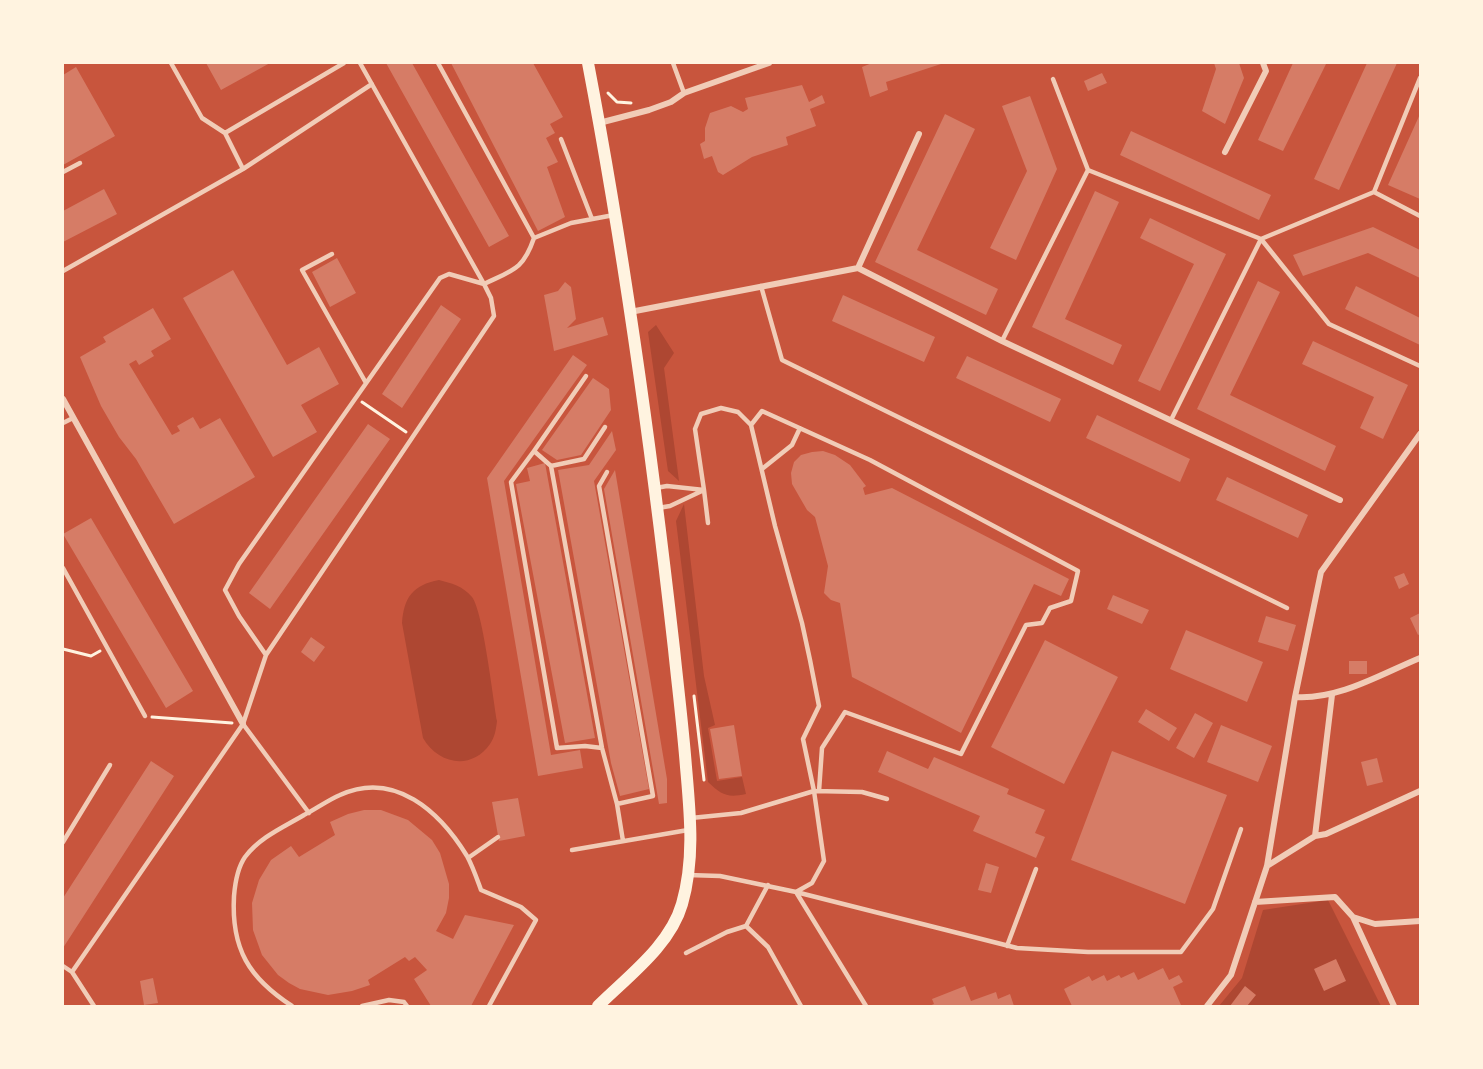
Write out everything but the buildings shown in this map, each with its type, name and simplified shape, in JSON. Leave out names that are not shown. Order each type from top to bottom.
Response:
[{"type":"main road","points":[[588,63],[614,215],[658,508],[691,824],[688,875],[682,905],[668,931],[648,956],[598,1006]]},
{"type":"street","points":[[599,123],[649,110],[671,102],[684,93],[769,63]]},
{"type":"street","points":[[1225,152],[1266,71],[1263,63]]},
{"type":"street","points":[[858,268],[919,134]]},
{"type":"street","points":[[629,312],[858,268],[1002,341],[1340,500]]},
{"type":"street","points":[[63,399],[243,724]]},
{"type":"street","points":[[1207,1006],[1231,975],[1267,866],[1295,697],[1321,572],[1420,434]]},
{"type":"street","points":[[1295,697],[1312,698],[1332,694],[1420,658]]},
{"type":"street","points":[[1315,836],[1332,694]]},
{"type":"street","points":[[1267,866],[1315,836],[1326,834],[1420,792]]},
{"type":"street","points":[[1255,902],[1335,897],[1353,917],[1394,1006]]},
{"type":"street","points":[[1353,917],[1375,924],[1420,921]]},
{"type":"lane","points":[[171,63],[202,118],[225,133],[243,169]]},
{"type":"lane","points":[[225,133],[344,63]]},
{"type":"lane","points":[[72,972],[243,724],[266,656],[494,316],[491,298],[484,284],[360,63]]},
{"type":"lane","points":[[266,656],[239,616],[225,590],[239,564],[440,278],[449,274],[484,284],[518,267],[528,256],[534,238],[438,63]]},
{"type":"lane","points":[[673,63],[684,93]]},
{"type":"lane","points":[[1171,420],[1262,239],[1374,192],[1420,78]]},
{"type":"lane","points":[[1053,79],[1088,170],[1262,239],[1329,324],[1420,366]]},
{"type":"lane","points":[[63,271],[243,169],[372,84]]},
{"type":"lane","points":[[561,139],[592,219]]},
{"type":"lane","points":[[63,172],[80,163]]},
{"type":"lane","points":[[1002,341],[1088,170]]},
{"type":"lane","points":[[1374,192],[1420,216]]},
{"type":"lane","points":[[534,238],[571,223],[614,215]]},
{"type":"lane","points":[[332,254],[302,270],[366,383]]},
{"type":"lane","points":[[761,286],[782,360],[1287,608]]},
{"type":"lane","points":[[586,376],[511,482],[556,748],[585,746],[602,748]]},
{"type":"lane","points":[[708,523],[694,429],[701,414],[721,408],[738,412],[751,424],[775,526],[802,623],[819,706],[803,739],[817,791],[824,861],[812,883],[796,892]]},
{"type":"lane","points":[[751,424],[762,411],[800,428],[870,460],[1078,571],[1071,601],[1050,608],[1042,623],[1026,625],[962,754],[845,712],[822,748],[817,791]]},
{"type":"lane","points":[[63,423],[73,418]]},
{"type":"lane","points":[[551,465],[584,459],[605,427]]},
{"type":"lane","points":[[762,469],[792,446],[800,428]]},
{"type":"lane","points":[[534,451],[551,465],[602,748],[617,804],[622,841]]},
{"type":"lane","points":[[607,472],[599,486],[654,796],[617,804]]},
{"type":"lane","points":[[655,488],[667,486],[704,490]]},
{"type":"lane","points":[[658,508],[670,506],[704,490]]},
{"type":"lane","points":[[63,568],[145,716]]},
{"type":"lane","points":[[243,724],[309,813]]},
{"type":"lane","points":[[63,842],[110,765]]},
{"type":"lane","points":[[292,1006],[270,992],[252,971],[239,947],[233,918],[235,885],[244,859],[260,842],[341,794],[369,788],[394,790],[416,800],[435,815],[452,834],[468,858],[481,890],[521,907],[536,920],[489,1006]]},
{"type":"lane","points":[[572,850],[622,841],[741,813],[817,791],[862,792],[887,799]]},
{"type":"lane","points":[[688,875],[720,876],[768,885],[1017,948],[1088,952],[1181,952],[1213,909],[1241,829]]},
{"type":"lane","points":[[468,858],[498,837]]},
{"type":"lane","points":[[1008,946],[1036,869]]},
{"type":"lane","points":[[687,953],[727,932],[746,926],[768,885]]},
{"type":"lane","points":[[796,892],[866,1006]]},
{"type":"lane","points":[[746,926],[768,947],[801,1006]]},
{"type":"lane","points":[[63,966],[72,972],[94,1006]]},
{"type":"lane","points":[[362,1006],[389,1000],[404,1002],[407,1006]]},
{"type":"path","points":[[606,91],[617,102],[635,104]]},
{"type":"path","points":[[356,397],[413,437]]},
{"type":"path","points":[[63,649],[91,656],[106,647]]},
{"type":"path","points":[[145,716],[243,724]]},
{"type":"shaded area","points":[[656,325],[674,353],[664,368],[679,481],[668,471],[648,332]]},
{"type":"shaded area","points":[[684,504],[704,676],[715,725],[708,728],[717,781],[742,777],[746,794],[734,796],[725,794],[708,782],[676,521]]},
{"type":"shaded area","points":[[439,580],[465,590],[476,605],[484,636],[497,721],[490,744],[482,753],[464,761],[455,761],[437,754],[423,738],[402,623],[405,606],[416,589]]},
{"type":"shaded area","points":[[1328,900],[1381,1006],[1219,1006],[1242,978],[1263,910]]}]
